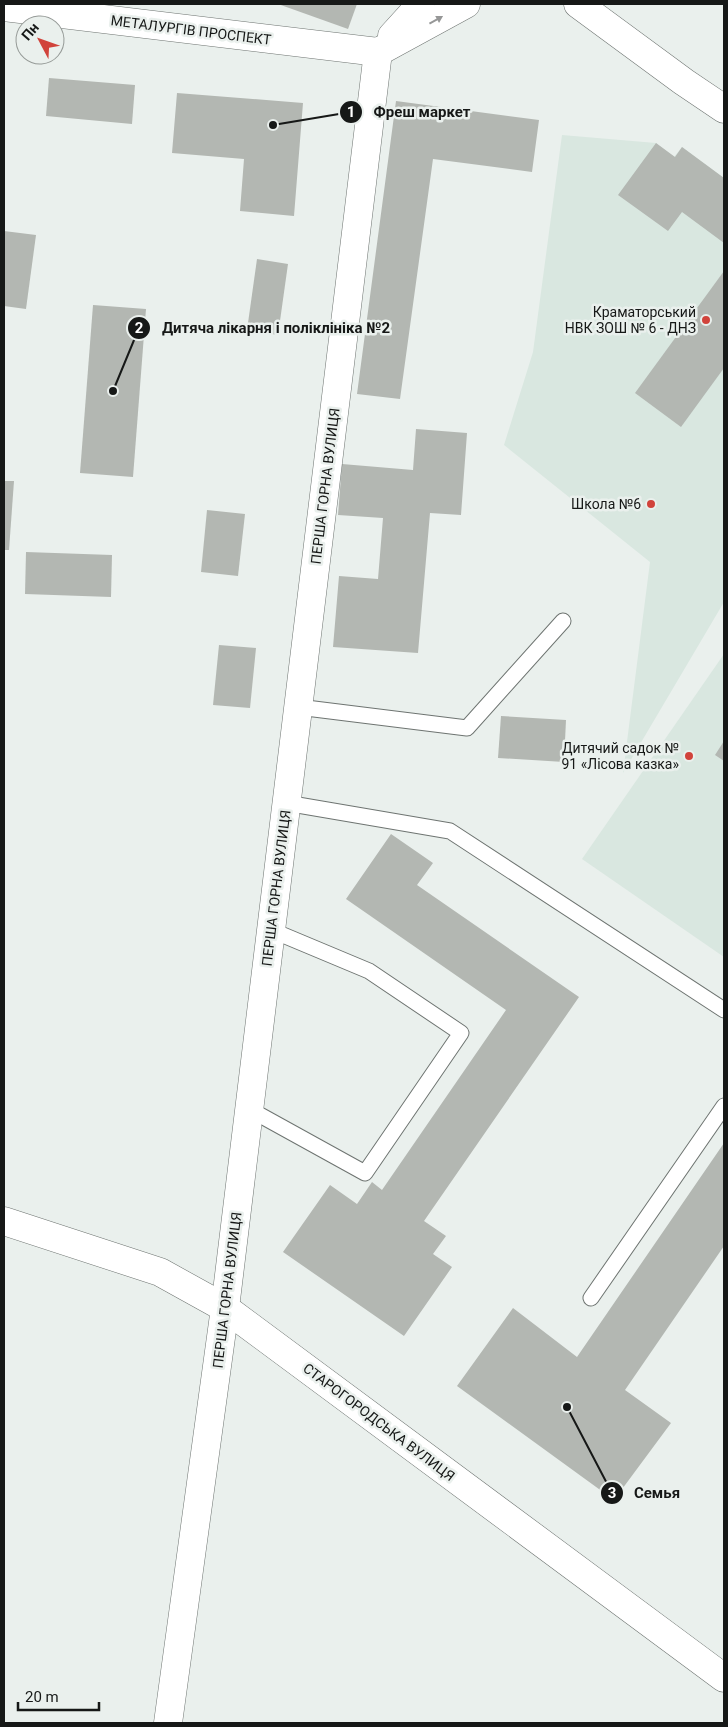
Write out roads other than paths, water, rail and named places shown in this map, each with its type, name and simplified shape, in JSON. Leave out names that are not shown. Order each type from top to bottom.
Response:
[{"type":"street","points":[[378,52],[421,4]]},
{"type":"street","points":[[378,52],[466,4]]},
{"type":"street","points":[[578,4],[724,109]]},
{"type":"street","name":"МЕТАЛУРГІВ ПРОСПЕКТ","points":[[4,7],[378,52]]},
{"type":"street","name":"ПЕРША ГОРНА ВУЛИЦЯ","points":[[168,1723],[225,1308],[378,52]]},
{"type":"street","name":"СТАРОГОРОДСЬКА ВУЛИЦЯ","points":[[4,1220],[160,1272],[225,1308],[724,1678]]},
{"type":"lane","points":[[298,707],[467,728],[563,621]]},
{"type":"lane","points":[[286,803],[450,831],[724,1010]]},
{"type":"lane","points":[[249,1110],[365,1173],[461,1034],[369,971],[271,930]]},
{"type":"lane","points":[[591,1298],[724,1106]]},
{"type":"place","name":"Фреш маркет","points":[[273,125]]},
{"type":"place","name":"Краматорський НВК ЗОШ № 6 - ДНЗ","points":[[706,320]]},
{"type":"place","name":"Дитяча лікарня і поліклініка №2","points":[[113,391]]},
{"type":"place","name":"Школа №6","points":[[651,504]]},
{"type":"place","name":"Дитячий садок № 91 «Лісова казка»","points":[[689,756]]},
{"type":"place","name":"Семья","points":[[567,1407]]}]
